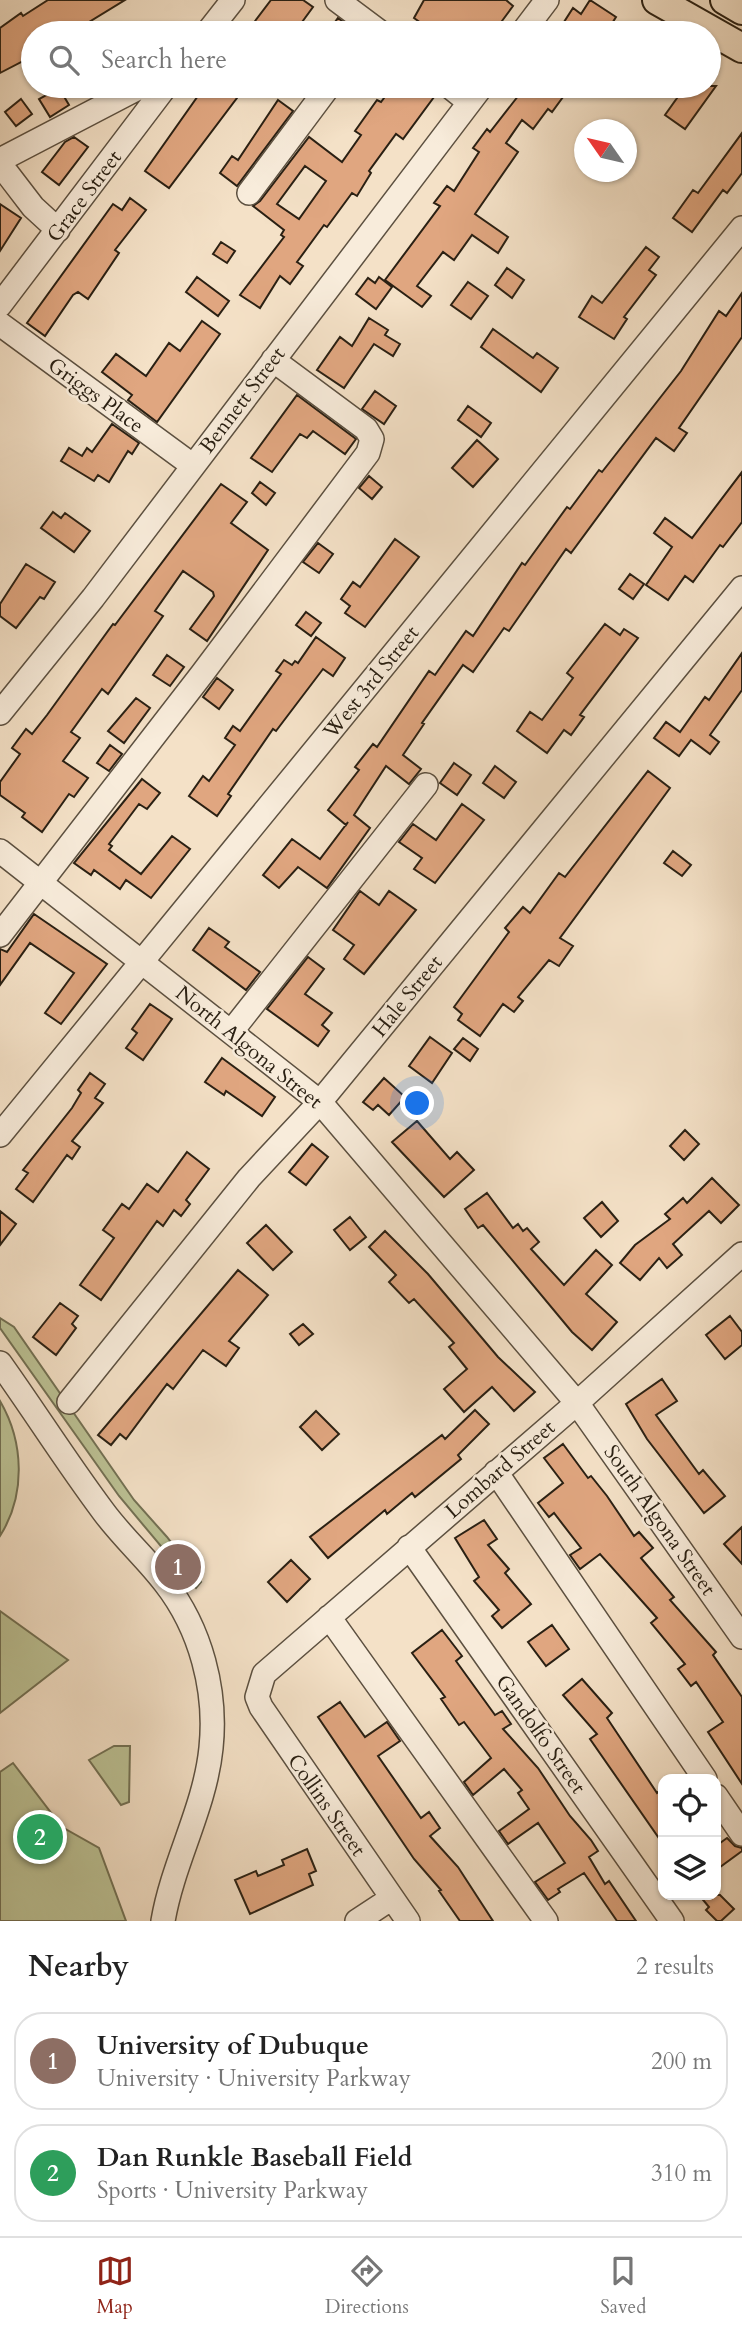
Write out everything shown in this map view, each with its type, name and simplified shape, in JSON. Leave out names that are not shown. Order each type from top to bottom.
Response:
[{"type":"main road","points":[[657,0],[694,21]]},
{"type":"main road","points":[[725,0],[742,10]]},
{"type":"main road","points":[[721,36],[742,48]]},
{"type":"street","points":[[216,21],[233,0]]},
{"type":"street","points":[[337,0],[361,21]]},
{"type":"street","points":[[531,21],[547,0]]},
{"type":"street","points":[[58,230],[33,207],[0,162],[120,98]]},
{"type":"street","name":"Grace Street","points":[[0,305],[157,98]]},
{"type":"street","points":[[249,193],[320,98]]},
{"type":"street","name":"Bennett Street","points":[[0,713],[93,598],[472,98]]},
{"type":"street","name":"West 3rd Street","points":[[0,1135],[742,228]]},
{"type":"street","name":"Griggs Place","points":[[0,324],[192,465]]},
{"type":"street","points":[[0,935],[202,674],[368,453],[372,439],[366,429],[273,360]]},
{"type":"street","name":"Hale Street","points":[[69,1402],[249,1178],[320,1102],[742,588]]},
{"type":"street","points":[[232,1032],[426,785]]},
{"type":"street","name":"North Algona Street","points":[[0,851],[320,1102],[577,1403]]},
{"type":"street","name":"Lombard Street","points":[[260,1684],[273,1665],[577,1403],[742,1254]]},
{"type":"street","points":[[0,1363],[104,1513],[178,1600],[194,1633],[206,1671],[213,1707],[208,1776],[173,1877],[163,1921]]},
{"type":"street","name":"South Algona Street","points":[[577,1403],[742,1637]]},
{"type":"street","points":[[496,1472],[702,1774]]},
{"type":"street","name":"Gandolfo Street","points":[[409,1547],[672,1921]]},
{"type":"street","points":[[329,1617],[546,1921]]},
{"type":"street","name":"Collins Street","points":[[260,1684],[257,1697],[274,1728],[408,1921]]},
{"type":"street","points":[[721,1803],[742,1834]]},
{"type":"street","points":[[357,1921],[392,1898]]},
{"type":"green space","points":[[0,1318],[14,1327],[134,1500],[167,1537],[201,1582],[196,1588],[119,1496],[0,1328]]},
{"type":"green space","points":[[0,1401],[14,1434],[19,1468],[14,1503],[0,1536]]},
{"type":"green space","points":[[0,1611],[68,1660],[0,1713]]},
{"type":"green space","points":[[114,1746],[130,1746],[129,1802],[121,1805],[89,1760]]},
{"type":"green space","points":[[13,1763],[62,1827],[99,1848],[126,1921],[0,1921],[0,1772]]},
{"type":"building","points":[[48,0],[125,0],[91,21],[21,21],[21,62],[0,73],[0,28],[21,13],[23,16]]},
{"type":"building","points":[[271,0],[303,0],[313,7],[303,21],[255,21]]},
{"type":"building","points":[[424,0],[506,0],[513,6],[502,21],[418,21],[414,18]]},
{"type":"building","points":[[590,0],[616,17],[614,21],[565,21],[573,8],[581,14]]},
{"type":"building","points":[[65,98],[69,105],[50,117],[39,99]]},
{"type":"building","points":[[197,98],[237,98],[169,188],[145,171]]},
{"type":"building","points":[[384,98],[433,98],[403,139],[396,134],[369,171],[371,173],[357,196],[352,193],[327,227],[324,225],[297,262],[303,266],[290,284],[280,276],[260,308],[240,295],[284,237],[281,235],[284,230],[253,206],[260,201],[309,137],[342,162],[361,135],[355,131],[377,100],[381,102]],"holes":[[[305,166],[326,181],[299,219],[277,204]]]},
{"type":"building","points":[[517,98],[562,98],[552,112],[548,109],[533,129],[522,120],[506,143],[518,152],[475,214],[508,237],[498,253],[472,235],[454,260],[443,252],[417,286],[431,296],[422,307],[385,280],[440,206],[434,203],[447,186],[454,191],[479,152],[473,148],[487,129],[490,132]]},
{"type":"building","points":[[677,98],[707,98],[685,129],[665,115]]},
{"type":"building","points":[[21,99],[32,114],[16,126],[5,112]]},
{"type":"building","points":[[278,100],[293,111],[237,186],[220,173],[232,156],[238,160]]},
{"type":"building","points":[[742,133],[742,173],[727,193],[723,190],[692,232],[673,218],[693,190],[698,193]]},
{"type":"building","points":[[74,137],[88,147],[59,185],[42,172],[65,142]]},
{"type":"building","points":[[130,198],[146,210],[115,250],[119,253],[88,299],[78,292],[73,295],[45,336],[27,323],[113,204],[122,210]]},
{"type":"building","points":[[0,204],[21,218],[0,251]]},
{"type":"building","points":[[221,242],[235,251],[227,263],[213,254]]},
{"type":"building","points":[[646,247],[659,257],[649,270],[656,275],[624,317],[627,319],[614,339],[579,317],[592,296],[602,303]]},
{"type":"building","points":[[507,268],[524,280],[512,298],[495,285]]},
{"type":"building","points":[[197,277],[229,301],[218,316],[186,292]]},
{"type":"building","points":[[379,277],[392,287],[376,309],[356,294],[368,278],[375,283]]},
{"type":"building","points":[[468,282],[488,296],[471,319],[451,305]]},
{"type":"building","points":[[742,293],[742,337],[679,428],[687,433],[674,451],[656,438],[571,553],[566,549],[509,631],[504,628],[473,672],[463,665],[403,755],[421,769],[409,784],[386,766],[354,815],[370,828],[327,888],[298,867],[279,888],[263,875],[292,839],[320,859],[346,825],[328,810],[359,770],[355,767],[373,744],[377,747],[429,671],[435,675],[466,631],[473,636],[522,563],[525,565],[567,507],[570,509],[599,470],[602,472],[681,371],[719,311],[726,316]]},
{"type":"building","points":[[369,318],[388,330],[385,335],[400,344],[393,356],[374,344],[344,388],[317,370],[340,337],[352,346]]},
{"type":"building","points":[[202,321],[220,334],[157,422],[128,400],[132,395],[102,372],[116,354],[146,376],[169,343],[180,351]]},
{"type":"building","points":[[493,329],[533,358],[537,353],[558,368],[541,392],[481,347]]},
{"type":"building","points":[[375,391],[396,406],[384,424],[362,409]]},
{"type":"building","points":[[297,395],[356,439],[345,454],[313,431],[307,438],[300,434],[272,472],[251,458]]},
{"type":"building","points":[[468,406],[491,423],[481,437],[458,420]]},
{"type":"building","points":[[112,424],[139,443],[132,454],[128,451],[109,482],[98,475],[94,481],[61,461],[69,448],[82,456],[87,448],[92,452]]},
{"type":"building","points":[[477,440],[498,459],[473,487],[452,468]]},
{"type":"building","points":[[742,472],[742,522],[723,547],[720,545],[693,582],[685,576],[668,600],[646,585],[672,547],[654,533],[665,518],[692,538]]},
{"type":"building","points":[[369,476],[382,487],[372,499],[359,488]]},
{"type":"building","points":[[260,482],[275,493],[266,505],[252,493]]},
{"type":"building","points":[[221,484],[247,502],[231,523],[268,550],[207,641],[190,629],[214,596],[213,592],[183,571],[155,611],[163,616],[108,694],[102,689],[71,732],[80,738],[63,761],[88,778],[74,797],[69,794],[42,832],[22,817],[25,813],[0,795],[0,782],[20,754],[12,748],[26,729],[32,734]]},
{"type":"building","points":[[53,512],[61,518],[65,513],[90,531],[74,552],[41,528]]},
{"type":"building","points":[[395,539],[419,557],[365,627],[345,613],[350,606],[341,599],[353,582],[360,587]]},
{"type":"building","points":[[318,543],[333,554],[319,573],[303,562]]},
{"type":"building","points":[[26,564],[55,582],[44,599],[40,597],[16,628],[0,616],[0,604]]},
{"type":"building","points":[[630,574],[644,584],[633,599],[619,589]]},
{"type":"building","points":[[306,612],[321,623],[311,636],[296,625]]},
{"type":"building","points":[[605,624],[620,635],[624,629],[638,638],[580,715],[584,717],[571,735],[564,730],[547,753],[517,731],[530,712],[542,720],[573,678],[567,673]]},
{"type":"building","points":[[316,637],[345,658],[333,676],[323,669],[276,731],[273,729],[228,794],[231,796],[217,816],[189,796],[203,776],[209,781],[235,745],[225,738],[233,726],[240,731],[281,674],[276,671],[284,660],[292,665],[295,661],[298,663]]},
{"type":"building","points":[[742,653],[742,690],[710,735],[719,742],[710,754],[691,740],[679,756],[654,738],[666,722],[680,732],[705,697],[709,700]]},
{"type":"building","points":[[167,655],[184,667],[170,686],[153,675]]},
{"type":"building","points":[[217,678],[233,690],[219,709],[203,697]]},
{"type":"building","points":[[136,698],[150,708],[124,743],[108,731]]},
{"type":"building","points":[[110,745],[122,754],[109,771],[97,763]]},
{"type":"building","points":[[454,763],[471,775],[457,795],[440,783]]},
{"type":"building","points":[[495,766],[516,782],[504,798],[483,783]]},
{"type":"building","points":[[648,771],[670,788],[560,938],[573,946],[559,966],[549,960],[518,997],[523,1001],[514,1012],[503,1004],[480,1036],[458,1020],[462,1014],[454,1007],[509,932],[505,928],[523,907],[530,913],[559,873],[565,877]]},
{"type":"building","points":[[142,779],[160,793],[147,809],[139,804],[109,844],[112,846],[109,850],[141,874],[172,836],[190,849],[151,898],[126,880],[120,889],[94,870],[91,875],[74,863]]},
{"type":"building","points":[[462,804],[484,820],[435,883],[414,869],[422,858],[399,842],[413,824],[436,840]]},
{"type":"building","points":[[673,851],[691,865],[682,876],[664,863]]},
{"type":"building","points":[[360,891],[379,905],[389,891],[416,910],[364,974],[344,959],[354,945],[333,930]]},
{"type":"building","points":[[34,914],[107,964],[61,1024],[45,1013],[74,973],[30,943],[0,985],[0,949],[7,952]]},
{"type":"building","points":[[209,928],[229,942],[225,947],[260,972],[246,990],[193,950]]},
{"type":"building","points":[[308,957],[324,969],[305,994],[332,1013],[322,1025],[329,1031],[318,1046],[267,1009]]},
{"type":"building","points":[[150,1004],[172,1019],[143,1060],[126,1048],[137,1033],[132,1029]]},
{"type":"building","points":[[430,1037],[452,1053],[432,1083],[409,1066]]},
{"type":"building","points":[[463,1038],[478,1049],[470,1061],[454,1049]]},
{"type":"building","points":[[222,1058],[275,1097],[262,1116],[226,1091],[224,1095],[205,1082]]},
{"type":"building","points":[[90,1073],[105,1084],[95,1098],[103,1103],[72,1141],[80,1147],[72,1159],[67,1155],[33,1202],[16,1189],[28,1173],[23,1170],[72,1108],[81,1093],[78,1090]]},
{"type":"building","points":[[384,1078],[405,1097],[389,1115],[378,1105],[373,1110],[363,1102]]},
{"type":"building","points":[[417,1121],[450,1159],[457,1152],[474,1170],[444,1197],[392,1142]]},
{"type":"building","points":[[685,1130],[699,1144],[684,1160],[670,1146]]},
{"type":"building","points":[[312,1144],[328,1157],[306,1185],[289,1172]]},
{"type":"building","points":[[187,1152],[209,1169],[186,1200],[190,1204],[181,1216],[174,1210],[163,1226],[157,1221],[101,1300],[80,1285],[114,1238],[103,1230],[122,1204],[129,1209],[147,1184],[158,1192]]},
{"type":"building","points":[[712,1178],[739,1205],[721,1223],[709,1211],[673,1244],[682,1255],[667,1268],[659,1258],[640,1280],[620,1263],[635,1245],[670,1219],[665,1214],[683,1198],[687,1203]]},
{"type":"building","points":[[487,1193],[513,1228],[518,1224],[523,1231],[527,1228],[539,1242],[531,1249],[564,1285],[596,1250],[612,1265],[586,1294],[617,1322],[592,1350],[572,1332],[483,1225],[478,1228],[465,1209]]},
{"type":"building","points":[[602,1202],[618,1221],[601,1237],[584,1218]]},
{"type":"building","points":[[0,1211],[16,1224],[0,1245]]},
{"type":"building","points":[[350,1217],[366,1237],[350,1250],[334,1230]]},
{"type":"building","points":[[266,1225],[292,1252],[273,1270],[247,1243]]},
{"type":"building","points":[[385,1231],[428,1274],[498,1357],[535,1392],[514,1411],[492,1387],[464,1412],[444,1389],[467,1369],[449,1347],[454,1343],[414,1299],[409,1303],[389,1282],[396,1275],[369,1247]]},
{"type":"building","points":[[238,1270],[268,1295],[229,1341],[239,1348],[226,1366],[203,1350],[173,1389],[167,1384],[126,1439],[120,1434],[111,1445],[98,1435]]},
{"type":"building","points":[[60,1303],[78,1316],[72,1324],[76,1328],[56,1355],[33,1337]]},
{"type":"building","points":[[730,1316],[742,1332],[742,1345],[725,1359],[706,1335]]},
{"type":"building","points":[[303,1324],[313,1334],[299,1345],[290,1334]]},
{"type":"building","points":[[662,1379],[677,1401],[656,1415],[699,1474],[703,1470],[725,1496],[704,1513],[647,1439],[626,1404]]},
{"type":"building","points":[[475,1410],[489,1424],[458,1455],[461,1459],[415,1497],[412,1493],[387,1514],[385,1510],[328,1558],[310,1537],[442,1435],[445,1439]]},
{"type":"building","points":[[316,1411],[339,1434],[322,1450],[300,1427]]},
{"type":"building","points":[[563,1444],[588,1478],[591,1476],[607,1496],[634,1536],[639,1532],[653,1548],[641,1558],[674,1597],[670,1600],[716,1652],[713,1655],[742,1697],[742,1784],[708,1732],[723,1722],[696,1682],[691,1686],[678,1669],[685,1664],[651,1623],[657,1618],[600,1554],[580,1569],[570,1555],[581,1548],[554,1513],[549,1517],[538,1503],[563,1483],[544,1458]]},
{"type":"building","points":[[484,1520],[497,1539],[488,1545],[509,1569],[505,1573],[531,1604],[502,1628],[492,1616],[499,1610],[474,1581],[479,1577],[455,1538]]},
{"type":"building","points":[[742,1527],[742,1564],[724,1544]]},
{"type":"building","points":[[291,1560],[310,1579],[287,1602],[268,1582]]},
{"type":"building","points":[[552,1625],[569,1649],[546,1666],[528,1642]]},
{"type":"building","points":[[442,1630],[462,1656],[456,1661],[495,1715],[502,1711],[511,1724],[503,1729],[538,1768],[570,1816],[591,1840],[598,1851],[589,1857],[605,1884],[609,1881],[636,1921],[617,1921],[584,1873],[558,1889],[560,1892],[548,1900],[535,1882],[565,1863],[538,1823],[508,1844],[499,1831],[529,1809],[518,1793],[522,1790],[504,1769],[473,1795],[464,1782],[491,1758],[464,1722],[459,1725],[441,1699],[445,1697],[412,1653]]},
{"type":"building","points":[[582,1679],[612,1713],[607,1718],[658,1792],[658,1837],[590,1739],[597,1734],[563,1695]]},
{"type":"building","points":[[340,1702],[365,1737],[387,1722],[400,1741],[378,1756],[421,1818],[429,1812],[440,1828],[430,1836],[458,1867],[493,1921],[460,1921],[439,1891],[441,1890],[414,1859],[318,1717]]},
{"type":"building","points":[[727,1838],[735,1846],[742,1848],[742,1851],[721,1866],[721,1842]]},
{"type":"building","points":[[307,1849],[316,1871],[309,1874],[313,1885],[250,1914],[235,1880],[256,1871],[258,1876],[284,1865],[282,1860]]},
{"type":"building","points":[[721,1896],[734,1909],[721,1921],[717,1921],[706,1910],[709,1907],[703,1900],[721,1900]]},
{"type":"place","name":"University of Dubuque","points":[[178,1567]]},
{"type":"place","name":"Dan Runkle Baseball Field","points":[[40,1837]]}]
